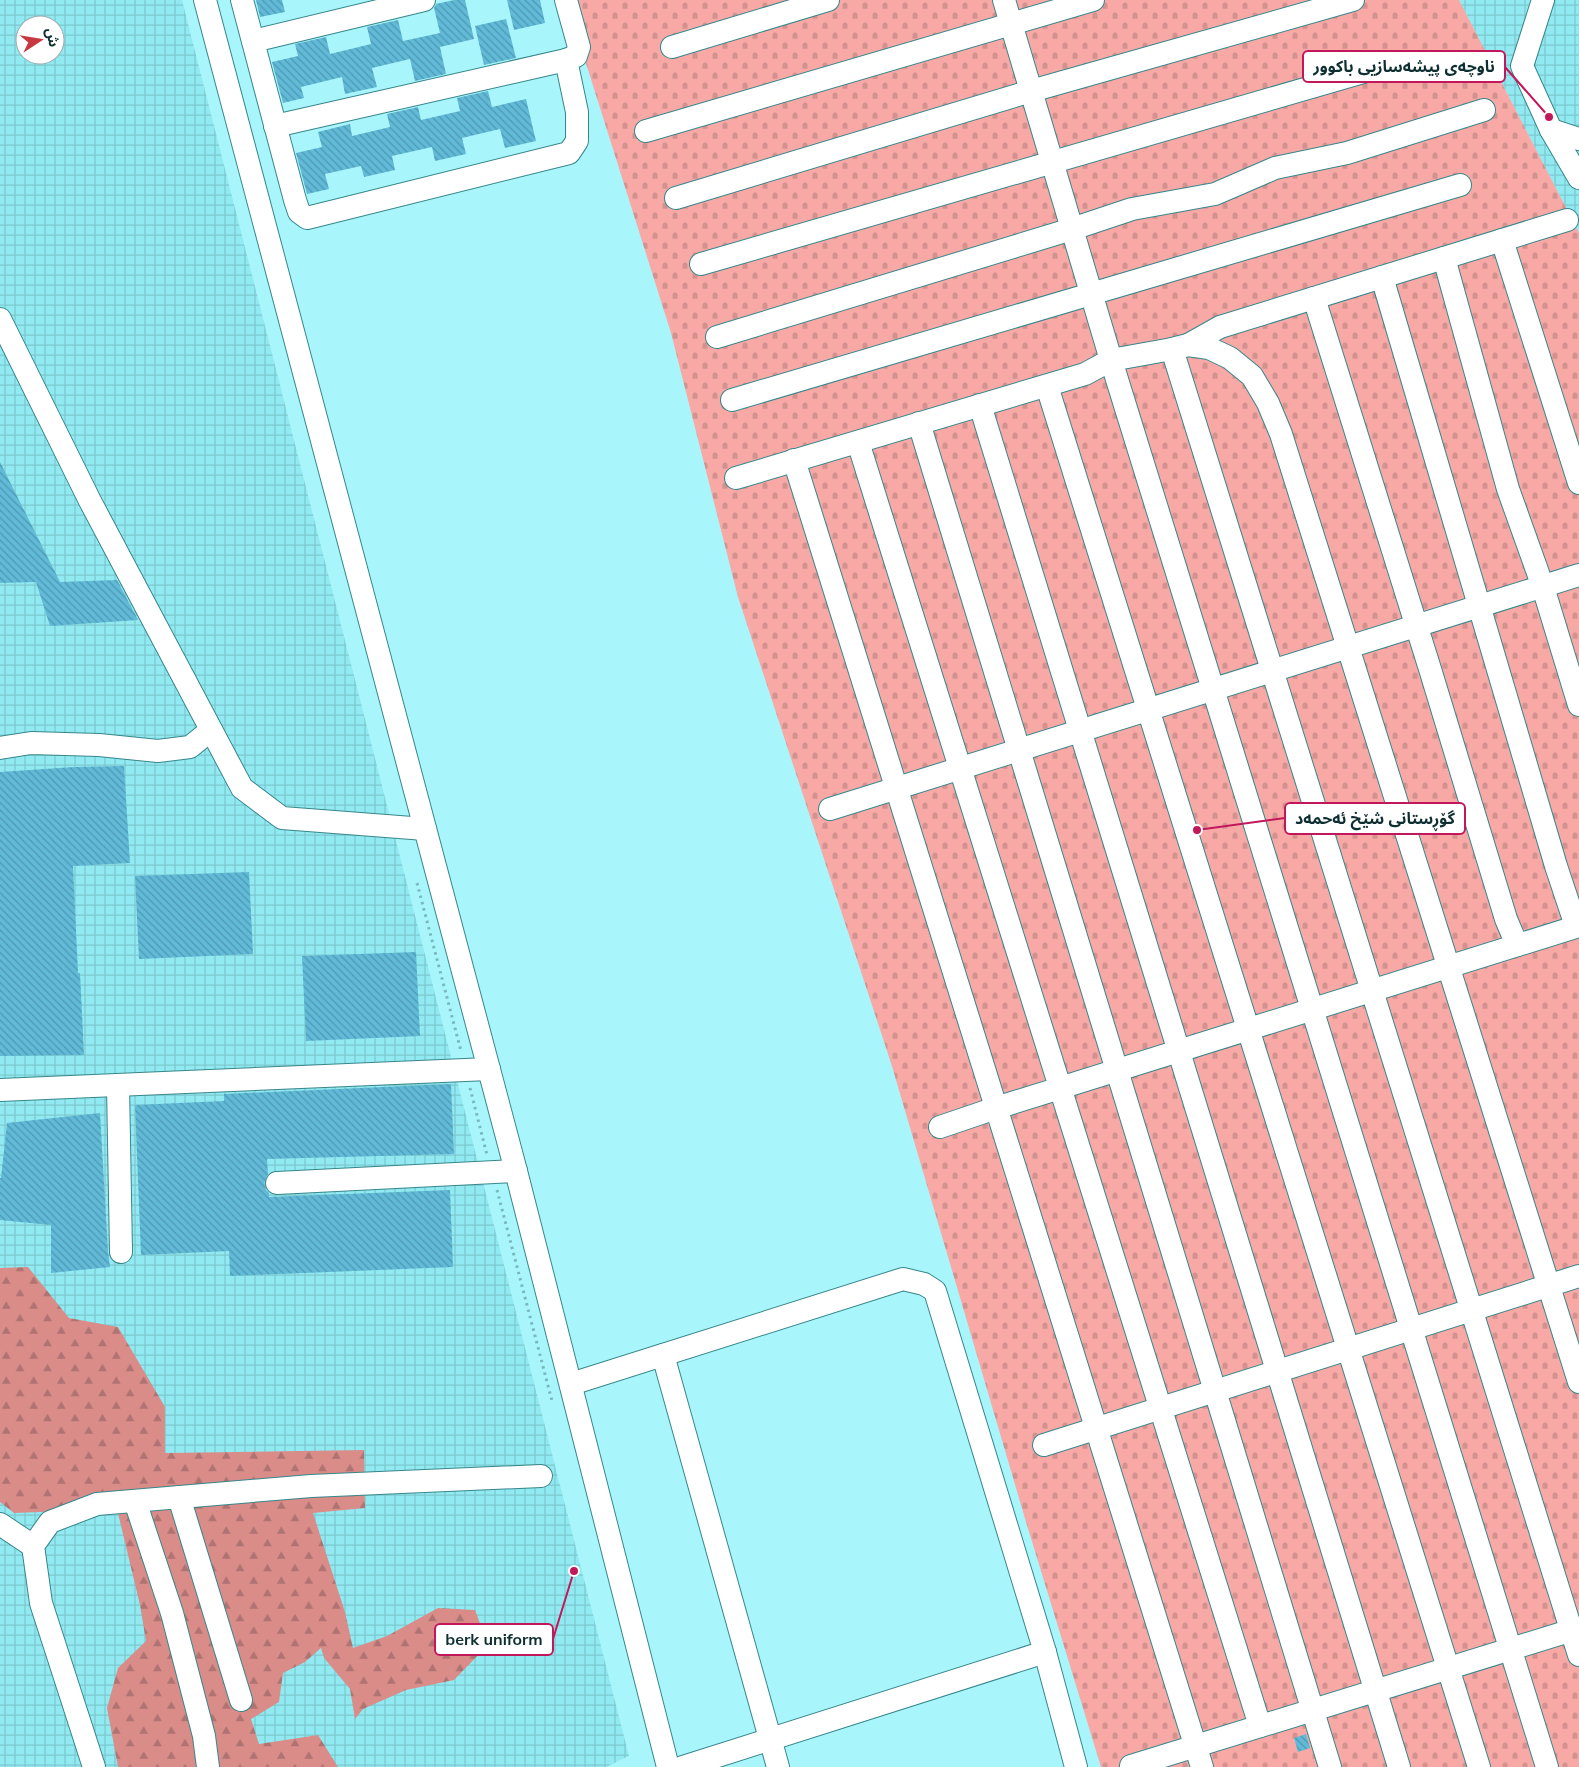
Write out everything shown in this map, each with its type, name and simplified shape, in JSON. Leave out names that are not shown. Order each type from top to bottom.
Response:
[{"type":"street","points":[[205,0],[516,1171],[668,1767]]},
{"type":"street","points":[[242,0],[299,212],[307,218],[569,153],[577,141],[577,112],[566,60]]},
{"type":"street","points":[[253,40],[424,0]]},
{"type":"street","points":[[275,126],[566,60],[576,56],[579,47],[566,0]]},
{"type":"street","points":[[672,47],[828,0]]},
{"type":"street","points":[[1004,0],[1110,360],[1547,1767]]},
{"type":"street","points":[[646,131],[1093,0]]},
{"type":"street","points":[[676,198],[1031,91],[1353,0]]},
{"type":"street","points":[[1543,0],[1522,66],[1551,130],[1579,178]]},
{"type":"street","points":[[701,264],[1398,62]]},
{"type":"street","points":[[717,337],[1132,209],[1215,194],[1275,168],[1347,153],[1484,110]]},
{"type":"street","points":[[1551,130],[1579,139]]},
{"type":"street","points":[[732,400],[1460,185]]},
{"type":"street","points":[[1180,347],[1220,327],[1567,220]]},
{"type":"street","points":[[1502,240],[1579,483]]},
{"type":"street","points":[[1444,258],[1508,489],[1543,587],[1579,705]]},
{"type":"street","points":[[940,1128],[996,1108],[1578,926],[1556,866],[1382,277]]},
{"type":"street","points":[[1314,298],[1417,626],[1506,919],[1517,945]]},
{"type":"street","points":[[0,319],[90,501],[242,788],[282,818],[426,829]]},
{"type":"street","points":[[1180,347],[1273,671],[1471,1310],[1575,1628],[1579,1655]]},
{"type":"street","points":[[736,478],[1047,386],[1085,374],[1110,360],[1180,347],[1209,348],[1230,358],[1252,376],[1268,403],[1281,434],[1579,1382]]},
{"type":"street","points":[[1047,386],[1478,1767]]},
{"type":"street","points":[[980,405],[1399,1767]]},
{"type":"street","points":[[919,423],[1330,1767]]},
{"type":"street","points":[[858,442],[1260,1726]]},
{"type":"street","points":[[794,460],[1202,1767]]},
{"type":"street","points":[[830,809],[1579,576]]},
{"type":"street","points":[[0,748],[31,743],[158,751],[190,747],[212,730]]},
{"type":"street","points":[[0,1090],[489,1069]]},
{"type":"street","points":[[118,1085],[121,1252]]},
{"type":"street","points":[[277,1183],[516,1171]]},
{"type":"street","points":[[1044,1445],[1579,1276]]},
{"type":"street","points":[[571,1384],[903,1279],[924,1284],[935,1291],[1045,1652],[1076,1767]]},
{"type":"street","points":[[663,1355],[778,1767]]},
{"type":"street","points":[[94,1767],[41,1603],[33,1546],[50,1522],[97,1504],[311,1486],[541,1476]]},
{"type":"street","points":[[179,1497],[241,1700]]},
{"type":"street","points":[[135,1501],[172,1613],[204,1736],[208,1767]]},
{"type":"street","points":[[0,1524],[33,1546]]},
{"type":"street","points":[[1131,1766],[1575,1628]]},
{"type":"street","points":[[683,1767],[1045,1652]]},
{"type":"shaded area","points":[[0,0],[182,0],[629,1756],[606,1767],[0,1767]]},
{"type":"shaded area","points":[[1459,0],[1579,0],[1579,233]]},
{"type":"green space","points":[[566,0],[1459,0],[1579,233],[1579,1767],[1101,1767],[1026,1522],[891,1063],[738,597],[671,333]]},
{"type":"green space","points":[[28,1267],[69,1318],[118,1327],[165,1407],[165,1453],[364,1450],[365,1508],[313,1513],[345,1612],[353,1648],[387,1636],[438,1608],[475,1610],[488,1645],[454,1680],[406,1690],[363,1709],[355,1719],[350,1689],[324,1658],[321,1648],[305,1662],[283,1673],[279,1702],[251,1719],[259,1744],[318,1735],[338,1767],[118,1767],[107,1708],[118,1668],[146,1641],[140,1605],[117,1509],[14,1513],[0,1502],[0,1268]]},
{"type":"building","points":[[256,0],[282,0],[285,12],[260,17]]},
{"type":"building","points":[[454,0],[465,0],[474,39],[440,47],[446,74],[415,81],[410,59],[372,68],[377,87],[345,94],[342,77],[301,87],[304,98],[283,103],[272,62],[298,56],[295,44],[326,37],[330,54],[371,44],[367,27],[398,20],[403,41],[440,33],[434,8],[436,4]]},
{"type":"building","points":[[507,0],[540,0],[545,23],[514,30]]},
{"type":"building","points":[[506,19],[516,58],[484,65],[475,26]]},
{"type":"building","points":[[488,91],[492,107],[526,99],[536,141],[505,148],[500,129],[462,138],[466,154],[435,161],[432,147],[392,156],[395,170],[364,177],[361,166],[325,174],[329,189],[307,194],[296,153],[322,147],[318,132],[350,124],[352,136],[390,127],[387,114],[418,107],[421,120],[460,111],[457,98]]},
{"type":"building","points":[[0,462],[60,582],[117,580],[138,620],[50,626],[36,582],[0,583]]},
{"type":"building","points":[[124,766],[130,863],[73,866],[84,1055],[0,1056],[0,772]]},
{"type":"building","points":[[249,872],[253,954],[139,959],[135,876]]},
{"type":"building","points":[[416,952],[420,1036],[306,1041],[302,956]]},
{"type":"building","points":[[451,1084],[454,1154],[267,1159],[268,1174],[264,1183],[269,1197],[450,1190],[453,1267],[230,1276],[229,1251],[141,1255],[135,1105],[224,1101],[224,1094]]},
{"type":"building","points":[[100,1113],[110,1267],[51,1273],[51,1225],[0,1220],[0,1178],[7,1123]]},
{"type":"building","points":[[1306,1734],[1310,1748],[1298,1752],[1294,1738]]},
{"type":"place","name":"ناوچەی پیشەسازیی باکوور","points":[[1549,117]]},
{"type":"place","name":"گۆڕستانی شێخ ئەحمەد","points":[[1197,830]]},
{"type":"place","name":"berk uniform","points":[[574,1571]]}]
